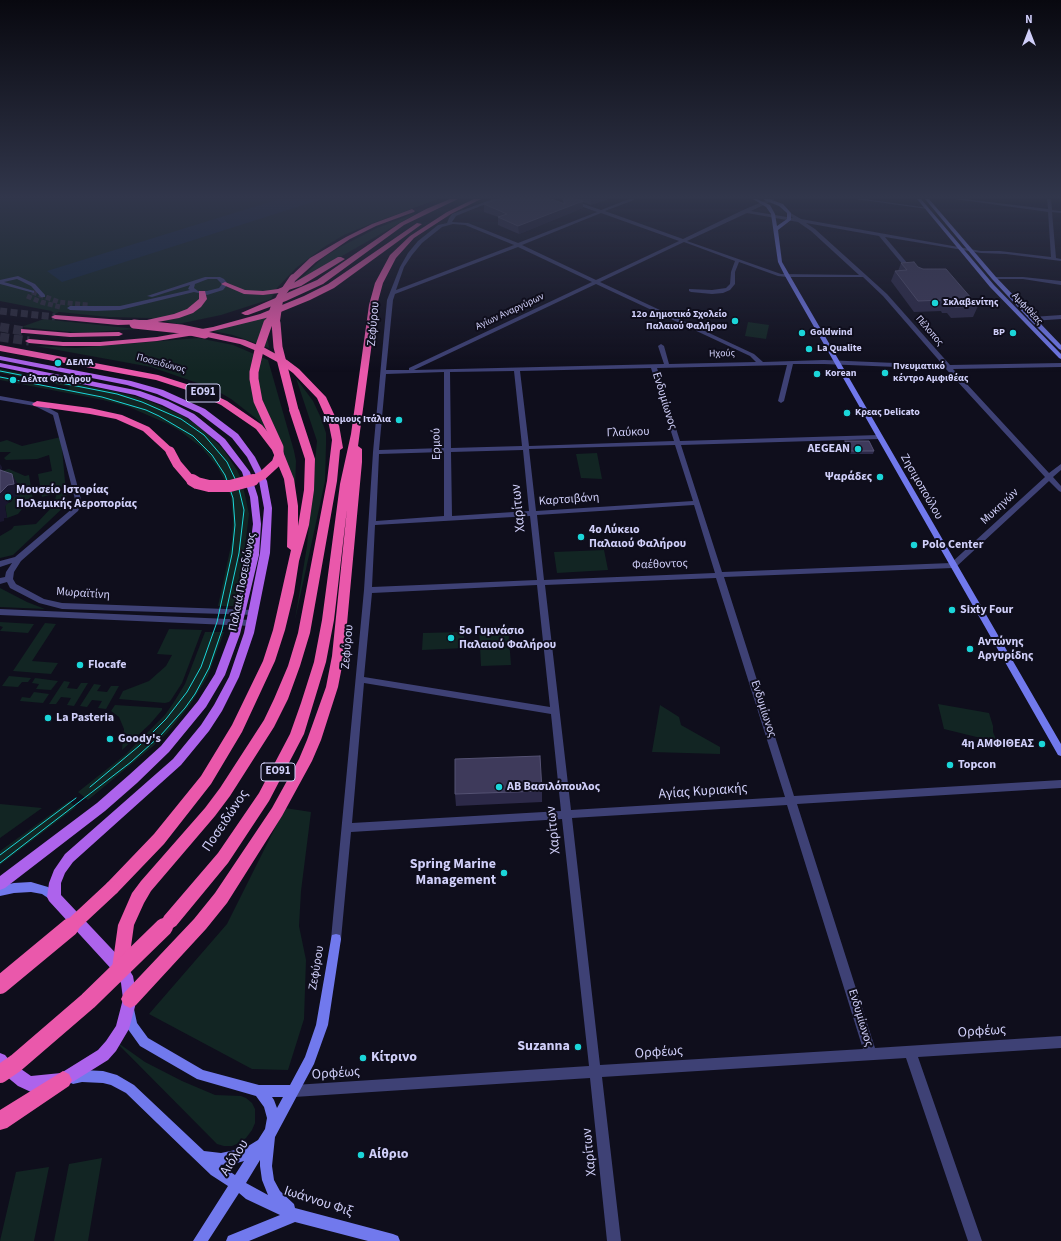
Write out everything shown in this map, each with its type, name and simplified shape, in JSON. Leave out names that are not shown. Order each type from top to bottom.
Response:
[{"type":"highway","name":"Ποσειδώνος","points":[[293,560],[304,525],[310,474],[310,459],[294,410],[278,347],[276,331],[277,310],[283,293],[293,278],[318,257]]},
{"type":"highway","points":[[225,284],[235,289],[250,293],[270,292],[289,288],[344,257]]},
{"type":"highway","points":[[24,331],[70,335],[123,334],[181,328],[224,319],[277,302],[320,282],[355,257]]},
{"type":"highway","points":[[30,341],[94,344],[151,340],[214,330],[263,316],[307,298],[331,286],[371,257]]},
{"type":"highway","name":"Ποσειδώνος","points":[[0,1074],[88,1001],[170,921],[208,877],[248,821],[274,779],[297,734],[308,703],[321,656],[328,620],[345,484],[356,434],[376,293],[383,273],[393,257]]},
{"type":"highway","points":[[118,322],[147,322],[176,316],[190,311],[198,305],[203,300],[202,293]]},
{"type":"highway","points":[[37,404],[90,411],[119,417],[146,429],[170,451],[177,464],[189,478],[197,483],[209,486],[230,486],[251,481],[263,475],[276,463],[279,455],[279,447],[258,401],[254,372],[260,346],[275,305],[283,293]]},
{"type":"highway","name":"Ποσειδώνος","points":[[55,317],[181,329],[242,342],[262,350],[284,362],[296,371],[321,397],[334,425],[345,484]]},
{"type":"highway","name":"Ποσειδώνος","points":[[0,348],[158,378],[199,391],[224,403],[259,428],[277,449],[289,479],[293,506],[293,560],[288,593],[275,645],[260,683],[226,749],[183,810],[159,839],[82,917],[0,985]]},
{"type":"highway","points":[[130,999],[200,924],[220,898],[276,812],[305,761],[314,740],[332,686],[338,656],[357,462],[356,434]]},
{"type":"highway","points":[[120,968],[126,925],[138,898],[146,886],[210,812],[225,792],[240,771],[265,730],[281,699],[294,666],[304,633],[332,481],[336,441]]},
{"type":"highway","points":[[0,1122],[63,1080]]},
{"type":"main road","name":"Παλαιά Ποσειδώνος","points":[[0,358],[160,392],[202,411],[219,423],[243,446],[263,481],[268,508],[265,554],[245,618],[220,675],[202,704],[179,734],[150,764],[115,795],[0,884]]},
{"type":"main road","name":"Παλαιά Ποσειδώνος","points":[[0,365],[108,386],[150,398],[191,416],[222,441],[246,472],[251,484],[256,511],[257,524],[254,555],[240,661],[234,677],[218,708],[205,728],[177,762],[69,858],[57,877],[54,897]]},
{"type":"main road","points":[[0,1060],[23,1081],[31,1084],[63,1080],[103,1055],[122,1029],[130,999],[128,981],[120,968],[54,897]]},
{"type":"street","name":"Ζεφύρου","points":[[294,1091],[310,1060],[322,1025],[336,939],[368,590],[376,452],[392,293],[396,280],[408,257]]},
{"type":"street","points":[[392,293],[487,257]]},
{"type":"street","points":[[543,257],[752,355],[761,363]]},
{"type":"street","name":"Αγίων Αναργύρων","points":[[408,371],[649,257]]},
{"type":"street","points":[[726,257],[787,276],[864,276]]},
{"type":"street","name":"Ζησιμοπούλου","points":[[779,257],[780,262],[787,276],[1061,752]]},
{"type":"street","name":"Πέλοπος","points":[[843,257],[885,294],[1048,478],[1061,490]]},
{"type":"street","points":[[899,257],[906,265]]},
{"type":"street","name":"Αμφιθέας","points":[[968,257],[1017,313],[1061,358]]},
{"type":"street","name":"Αμφιθέας","points":[[976,257],[1032,319],[1061,348]]},
{"type":"street","points":[[1037,257],[1061,260]]},
{"type":"street","points":[[692,290],[723,292],[728,289],[732,284],[732,272],[737,261]]},
{"type":"street","points":[[0,282],[18,277],[33,285],[43,296]]},
{"type":"street","points":[[70,308],[120,308],[193,291],[202,293],[217,290],[225,284],[218,278],[207,278],[130,302],[88,305]]},
{"type":"street","points":[[994,278],[1023,278],[1061,283]]},
{"type":"street","points":[[396,280],[399,283],[412,286]]},
{"type":"street","points":[[193,291],[190,287],[196,281]]},
{"type":"street","points":[[0,282],[32,292]]},
{"type":"street","points":[[0,288],[27,296]]},
{"type":"street","points":[[1032,319],[1061,318]]},
{"type":"street","points":[[660,346],[668,364]]},
{"type":"street","points":[[781,401],[791,362]]},
{"type":"street","name":"Ηχούς","points":[[384,372],[791,362],[948,366],[1061,365]]},
{"type":"street","name":"Ενδυμίωνος","points":[[653,365],[871,1054]]},
{"type":"street","name":"Χαρίτων","points":[[517,368],[614,1241]]},
{"type":"street","name":"Ερμού","points":[[447,370],[449,450],[448,518]]},
{"type":"street","points":[[0,398],[37,404],[56,414],[79,503],[76,509],[18,559],[11,569],[9,579],[0,582]]},
{"type":"street","name":"Γλαύκου","points":[[376,452],[879,437]]},
{"type":"street","name":"Μυκηνών","points":[[953,565],[1061,466]]},
{"type":"street","name":"Καρτσιβάνη","points":[[372,522],[533,514],[696,503]]},
{"type":"street","points":[[0,564],[18,559]]},
{"type":"street","name":"Φαέθοντος","points":[[368,590],[953,565]]},
{"type":"street","name":"Μωραϊτίνη","points":[[9,579],[13,586],[51,604],[245,618]]},
{"type":"street","points":[[66,616],[72,606]]},
{"type":"street","name":"Μωραϊτίνη","points":[[0,612],[66,616],[245,618]]},
{"type":"street","points":[[359,679],[555,711]]},
{"type":"street","name":"Αγίας Κυριακής","points":[[346,828],[1061,784]]},
{"type":"street","points":[[0,891],[31,887],[44,890],[54,897]]},
{"type":"street","name":"Ορφέως","points":[[130,999],[131,1025],[144,1042],[201,1074],[234,1086],[259,1091],[294,1091],[1061,1042]]},
{"type":"street","points":[[910,1051],[975,1241]]},
{"type":"street","name":"Ιωάννου Φιξ","points":[[63,1080],[93,1075],[113,1079],[130,1088],[200,1156],[251,1194],[295,1214],[393,1241]]},
{"type":"street","points":[[233,1241],[295,1214],[275,1196],[268,1180],[266,1166],[269,1135],[273,1118],[272,1109],[268,1100],[259,1091]]},
{"type":"street","name":"Αιόλου","points":[[200,1241],[269,1135],[294,1091]]},
{"type":"street","points":[[200,1156],[221,1159],[238,1158],[248,1154],[258,1147],[269,1135]]},
{"type":"green space","points":[[0,257],[311,257],[296,268],[277,288],[271,299],[221,315],[178,324],[150,318],[109,317],[59,312],[55,314],[51,311],[0,301]]},
{"type":"green space","points":[[324,257],[340,257],[299,280]]},
{"type":"green space","points":[[268,312],[266,327],[269,348],[233,335],[203,329],[224,325]]},
{"type":"green space","points":[[44,319],[137,329],[72,332],[21,327]]},
{"type":"green space","points":[[748,322],[769,325],[766,339],[745,336]]},
{"type":"green space","points":[[198,338],[233,345],[268,360],[294,451],[296,461],[295,488],[263,426],[258,420],[231,399],[212,388],[151,367],[36,346],[76,348]]},
{"type":"green space","points":[[0,369],[113,391],[144,399],[181,415],[196,424],[223,449],[237,470],[242,481],[249,514],[242,572],[235,606],[218,606],[232,541],[233,520],[231,497],[217,466],[201,447],[168,424],[129,407],[103,400],[0,380],[0,376],[67,390],[70,387],[0,373]]},
{"type":"green space","points":[[296,378],[313,401],[321,418],[326,433],[326,445],[325,481],[295,620],[307,546],[317,441]]},
{"type":"green space","points":[[61,437],[67,504],[13,555],[0,558],[0,536],[12,529],[14,526],[36,524],[53,506],[57,493],[42,497],[38,474],[52,471],[49,455],[37,459],[6,460],[4,458],[11,452],[0,452],[0,442],[7,440],[22,446]]},
{"type":"green space","points":[[597,453],[602,479],[581,478],[576,454]]},
{"type":"green space","points":[[9,469],[25,476],[29,475],[33,500],[28,502],[18,514],[7,518],[5,504],[11,502],[14,497],[20,496],[18,484],[12,485],[2,471]]},
{"type":"green space","points":[[604,550],[608,570],[557,573],[554,552]]},
{"type":"green space","points":[[0,588],[27,602],[45,609],[0,607]]},
{"type":"green space","points":[[0,622],[34,624],[28,633],[0,631],[3,627],[0,626]]},
{"type":"green space","points":[[45,623],[56,624],[32,661],[58,663],[51,674],[13,671]]},
{"type":"green space","points":[[508,626],[511,665],[481,666],[479,627]]},
{"type":"green space","points":[[169,629],[202,630],[182,683],[171,700],[165,703],[119,699],[123,691],[149,681],[166,666],[172,655],[157,654]]},
{"type":"green space","points":[[205,632],[224,632],[208,676],[190,705],[167,733],[152,747],[88,800],[78,792],[126,754],[165,715],[185,684]]},
{"type":"green space","points":[[464,632],[464,648],[422,650],[423,633]]},
{"type":"green space","points":[[9,676],[31,678],[28,682],[22,682],[18,687],[2,686]]},
{"type":"green space","points":[[35,678],[58,681],[51,690],[36,689],[39,684],[32,683]]},
{"type":"green space","points":[[64,681],[70,682],[67,688],[77,689],[81,683],[88,683],[74,706],[67,705],[71,698],[61,697],[56,704],[49,704]]},
{"type":"green space","points":[[94,684],[101,685],[97,691],[107,692],[111,686],[119,686],[106,709],[98,708],[102,701],[92,700],[87,707],[80,706]]},
{"type":"green space","points":[[34,692],[49,694],[43,703],[20,701],[22,697],[30,698]]},
{"type":"green space","points":[[938,704],[989,713],[997,742],[944,729]]},
{"type":"green space","points":[[115,705],[162,708],[162,710],[150,724],[122,750],[124,729],[119,717],[111,711]]},
{"type":"green space","points":[[660,705],[679,717],[681,725],[720,747],[720,754],[652,752]]},
{"type":"green space","points":[[69,801],[76,807],[0,865],[0,851]]},
{"type":"green space","points":[[0,804],[42,808],[0,838]]},
{"type":"green space","points":[[285,808],[311,812],[301,891],[299,926],[306,960],[304,1019],[288,1070],[252,1069],[149,1014],[227,924]]},
{"type":"green space","points":[[114,1040],[145,1062],[182,1081],[215,1095],[241,1096],[246,1098],[252,1103],[255,1109],[255,1123],[252,1130],[246,1138],[232,1146],[217,1144]]},
{"type":"green space","points":[[102,1158],[88,1241],[54,1241],[69,1164]]},
{"type":"green space","points":[[49,1167],[34,1241],[0,1241],[16,1172]]},
{"type":"water","points":[[92,257],[141,257],[62,282],[47,271]]},
{"type":"building","points":[[914,262],[918,267],[923,269],[946,269],[978,306],[955,307],[951,302],[946,302],[945,300],[918,301],[895,271],[907,270],[901,263]]},
{"type":"building","name":"AEGEAN","points":[[845,441],[869,441],[874,451],[849,451]]},
{"type":"building","points":[[0,470],[12,474],[14,484],[8,485],[0,493]]},
{"type":"building","name":"ΑΒ Βασιλόπουλος","points":[[540,756],[542,791],[455,794],[455,759]]},
{"type":"tunnel","points":[[32,292],[59,302],[88,305]]},
{"type":"tunnel","points":[[27,296],[41,302],[60,307]]},
{"type":"tunnel","points":[[0,311],[55,317]]},
{"type":"tunnel","points":[[0,327],[24,331]]},
{"type":"tunnel","points":[[0,337],[29,341]]},
{"type":"tram line","points":[[0,371],[117,394],[142,402],[181,419],[204,435],[227,462],[238,485],[244,510],[239,553],[222,630],[209,668],[195,694],[185,708],[161,735],[131,762],[0,863]]},
{"type":"tram line","points":[[0,377],[102,397],[146,410],[159,416],[193,436],[212,455],[225,475],[233,498],[235,525],[232,554],[217,622],[201,667],[187,692],[166,719],[139,746],[90,787]]},
{"type":"tram line","points":[[0,855],[76,798]]},
{"type":"place","name":"Σκλαβενίτης","points":[[935,303]]},
{"type":"place","name":"12ο Δημοτικό Σχολείο Παλαιού Φαλήρου","points":[[735,321]]},
{"type":"place","name":"Goldwind","points":[[802,333]]},
{"type":"place","name":"BP","points":[[1013,333]]},
{"type":"place","name":"La Qualite","points":[[809,349]]},
{"type":"place","name":"ΔΕΛΤΑ","points":[[58,363]]},
{"type":"place","name":"Πνευματικό κέντρο Αμφιθέας","points":[[885,373]]},
{"type":"place","name":"Korean","points":[[817,374]]},
{"type":"place","name":"Δέλτα Φαλήρου","points":[[13,380]]},
{"type":"place","name":"Κρεας Delicato","points":[[847,413]]},
{"type":"place","name":"Ντομους Ιτάλια","points":[[399,420]]},
{"type":"place","name":"AEGEAN","points":[[858,449]]},
{"type":"place","name":"Ψαράδες","points":[[880,477]]},
{"type":"place","name":"Μουσείο Ιστορίας Πολεμικής Αεροπορίας","points":[[8,497]]},
{"type":"place","name":"4ο Λύκειο Παλαιού Φαλήρου","points":[[581,537]]},
{"type":"place","name":"Polo Center","points":[[914,545]]},
{"type":"place","name":"Sixty Four","points":[[952,610]]},
{"type":"place","name":"5ο Γυμνάσιο Παλαιού Φαλήρου","points":[[451,638]]},
{"type":"place","name":"Αντώνης Αργυρίδης","points":[[970,649]]},
{"type":"place","name":"Flocafe","points":[[80,665]]},
{"type":"place","name":"La Pasteria","points":[[48,718]]},
{"type":"place","name":"Goody's","points":[[110,739]]},
{"type":"place","name":"4η ΑΜΦΙΘΕΑΣ","points":[[1042,744]]},
{"type":"place","name":"Topcon","points":[[950,765]]},
{"type":"place","name":"ΑΒ Βασιλόπουλος","points":[[499,787]]},
{"type":"place","name":"Spring Marine Management","points":[[504,873]]},
{"type":"place","name":"Suzanna","points":[[578,1047]]},
{"type":"place","name":"Κίτρινο","points":[[363,1058]]},
{"type":"place","name":"Αίθριο","points":[[361,1155]]}]
